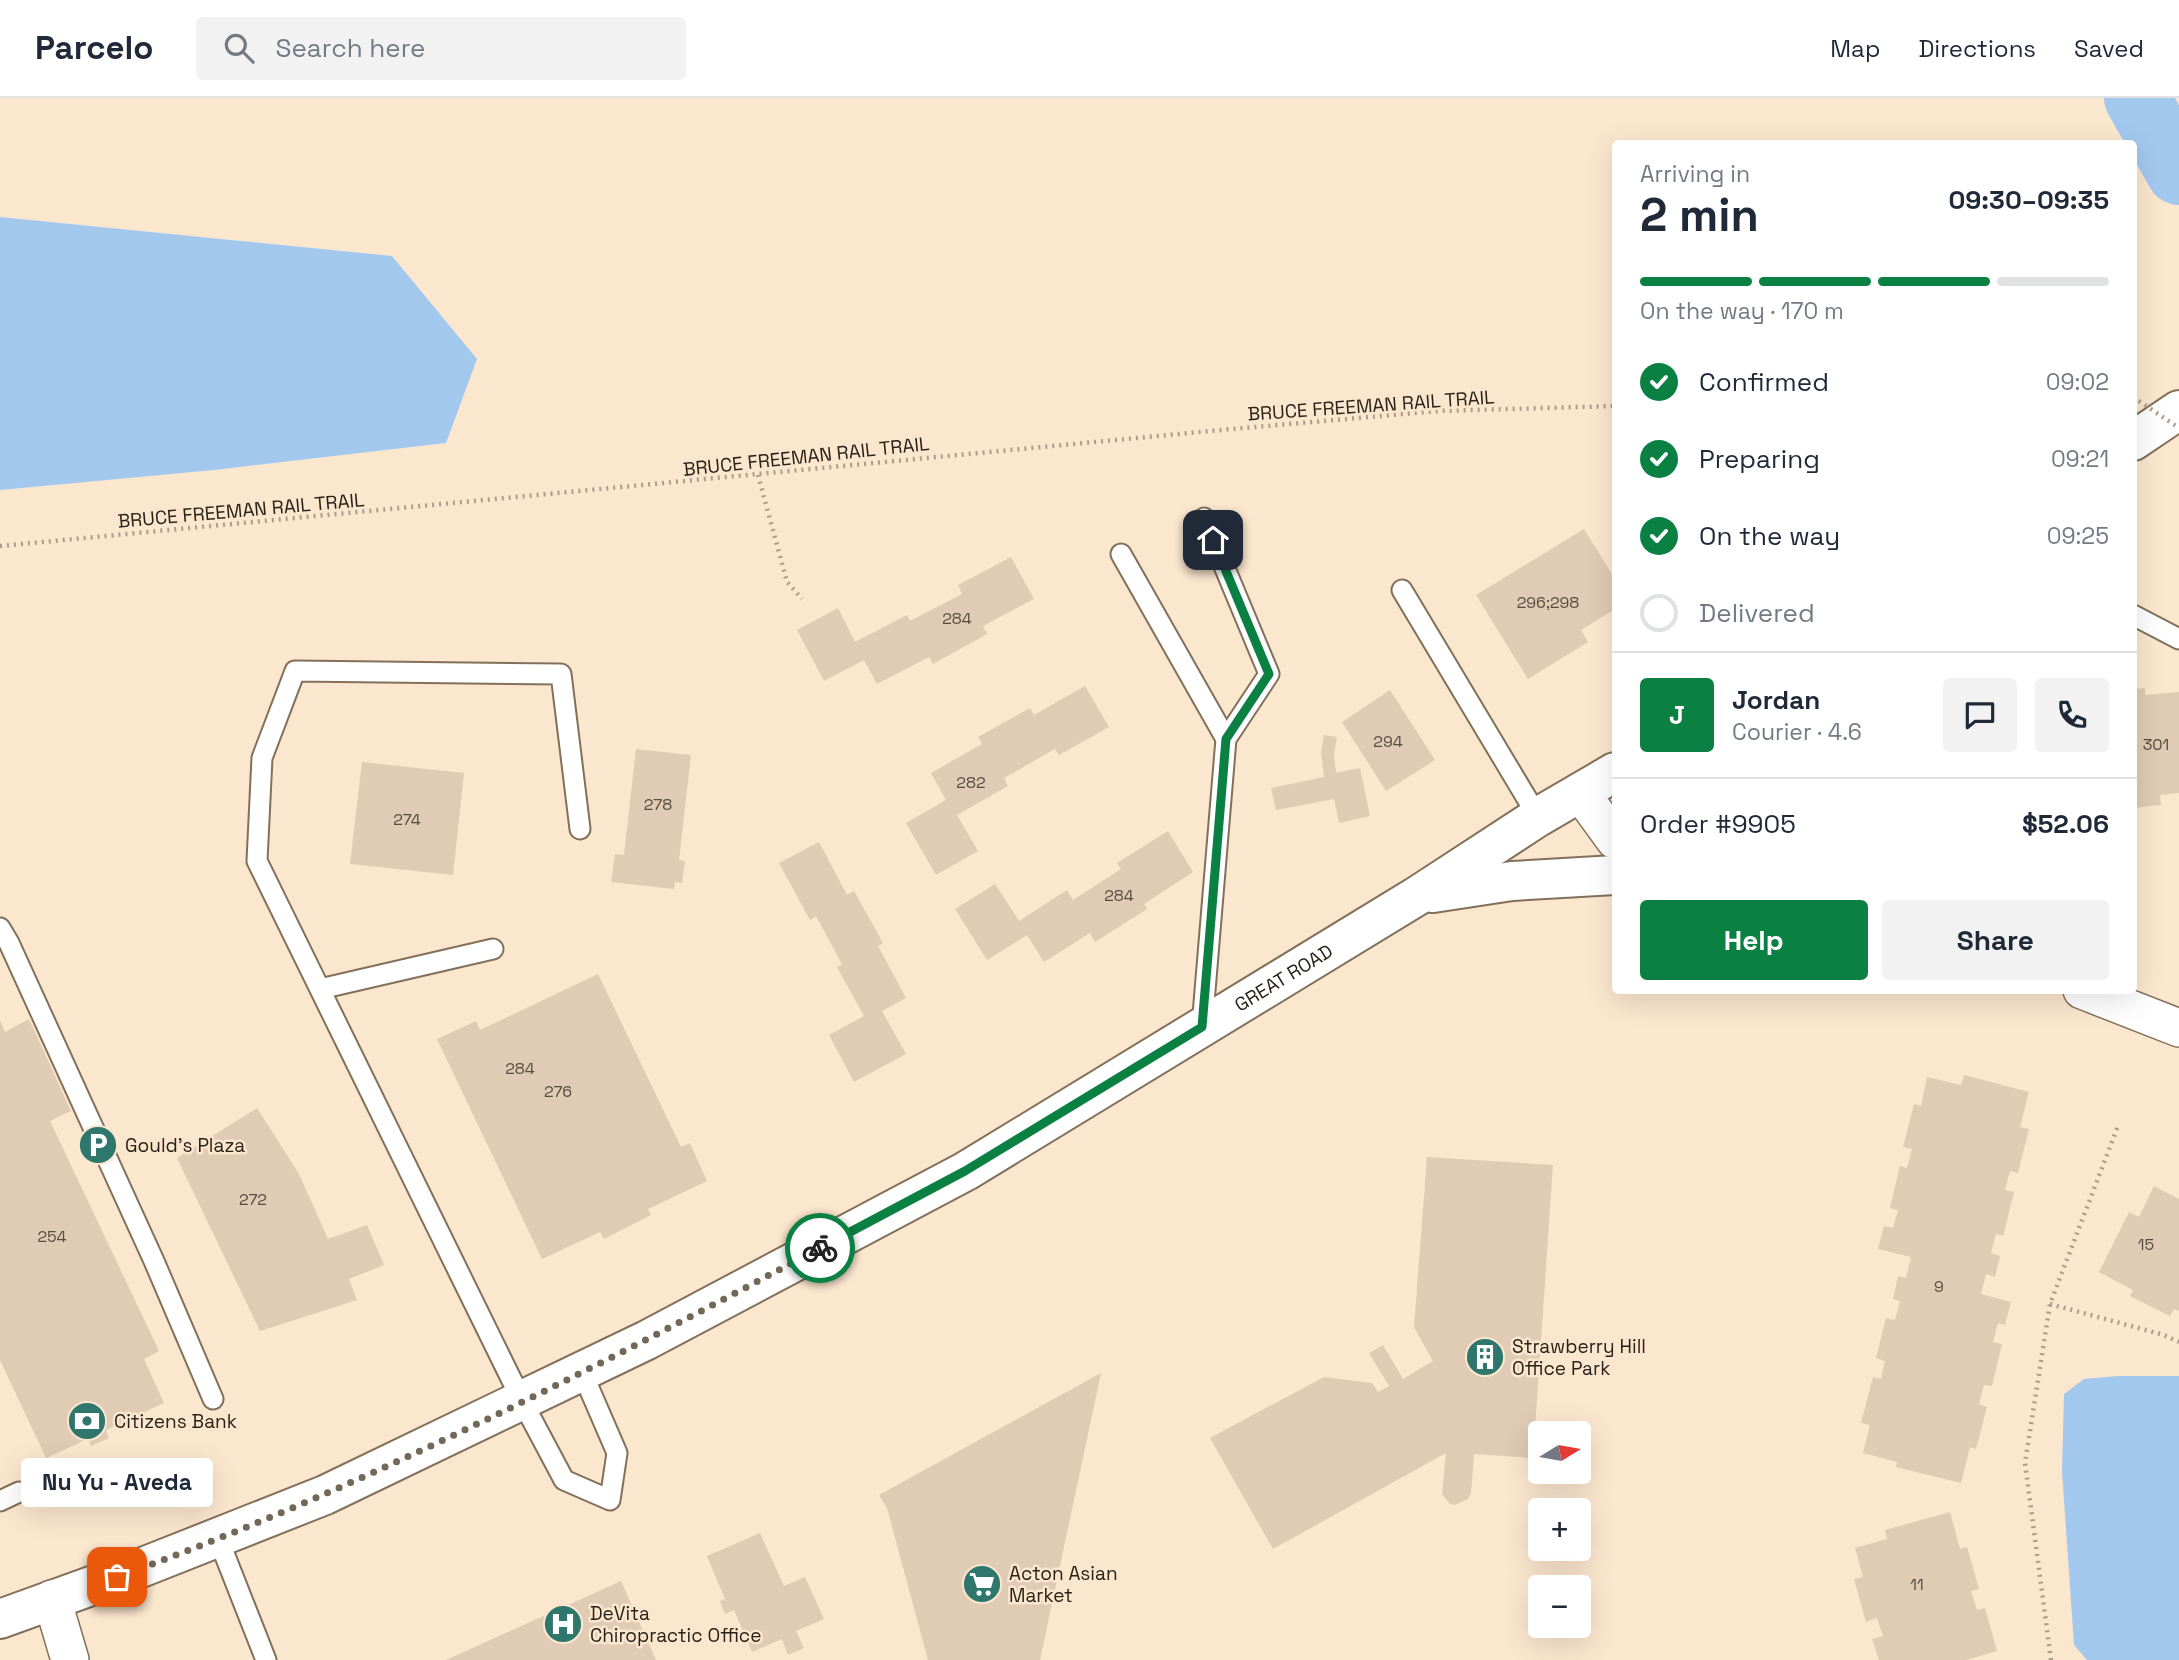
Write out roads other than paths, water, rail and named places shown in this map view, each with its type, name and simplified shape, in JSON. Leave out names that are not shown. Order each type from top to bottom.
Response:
[{"type":"main road","points":[[2137,438],[2179,410]]},
{"type":"main road","name":"GREAT ROAD","points":[[0,1619],[325,1495],[647,1340],[965,1171],[1612,774]]},
{"type":"main road","points":[[1420,894],[1512,881],[1612,875]]},
{"type":"street","points":[[1580,792],[1612,837]]},
{"type":"street","points":[[2093,994],[2177,1026]]},
{"type":"street","points":[[52,1599],[70,1660]]},
{"type":"lane","points":[[1202,1027],[1226,739],[1269,674],[1204,518]]},
{"type":"lane","points":[[1121,554],[1226,739]]},
{"type":"lane","points":[[1402,590],[1538,817]]},
{"type":"lane","points":[[2137,617],[2179,639]]},
{"type":"lane","points":[[580,829],[561,674],[295,671],[262,758],[257,861],[522,1401],[564,1480],[610,1500],[617,1453],[582,1372]]},
{"type":"lane","points":[[0,928],[155,1261],[213,1399]]},
{"type":"lane","points":[[320,989],[493,949]]},
{"type":"lane","points":[[0,1501],[19,1492]]},
{"type":"lane","points":[[218,1538],[266,1660]]},
{"type":"water","points":[[0,217],[392,256],[477,359],[446,443],[214,470],[0,490]]},
{"type":"water","points":[[2179,1376],[2179,1660],[2087,1660],[2074,1645],[2062,1471],[2064,1394],[2084,1379]]},
{"type":"waterway","points":[[2137,98],[2179,172]]},
{"type":"place","name":"Gould's Plaza","points":[[98,1145]]},
{"type":"place","name":"Strawberry Hill Office Park","points":[[1485,1357]]},
{"type":"place","name":"Citizens Bank","points":[[87,1421]]},
{"type":"place","name":"Nu Yu - Aveda","points":[[117,1577]]},
{"type":"place","name":"Acton Asian Market","points":[[982,1584]]},
{"type":"place","name":"DeVita Chiropractic Office","points":[[563,1624]]}]
